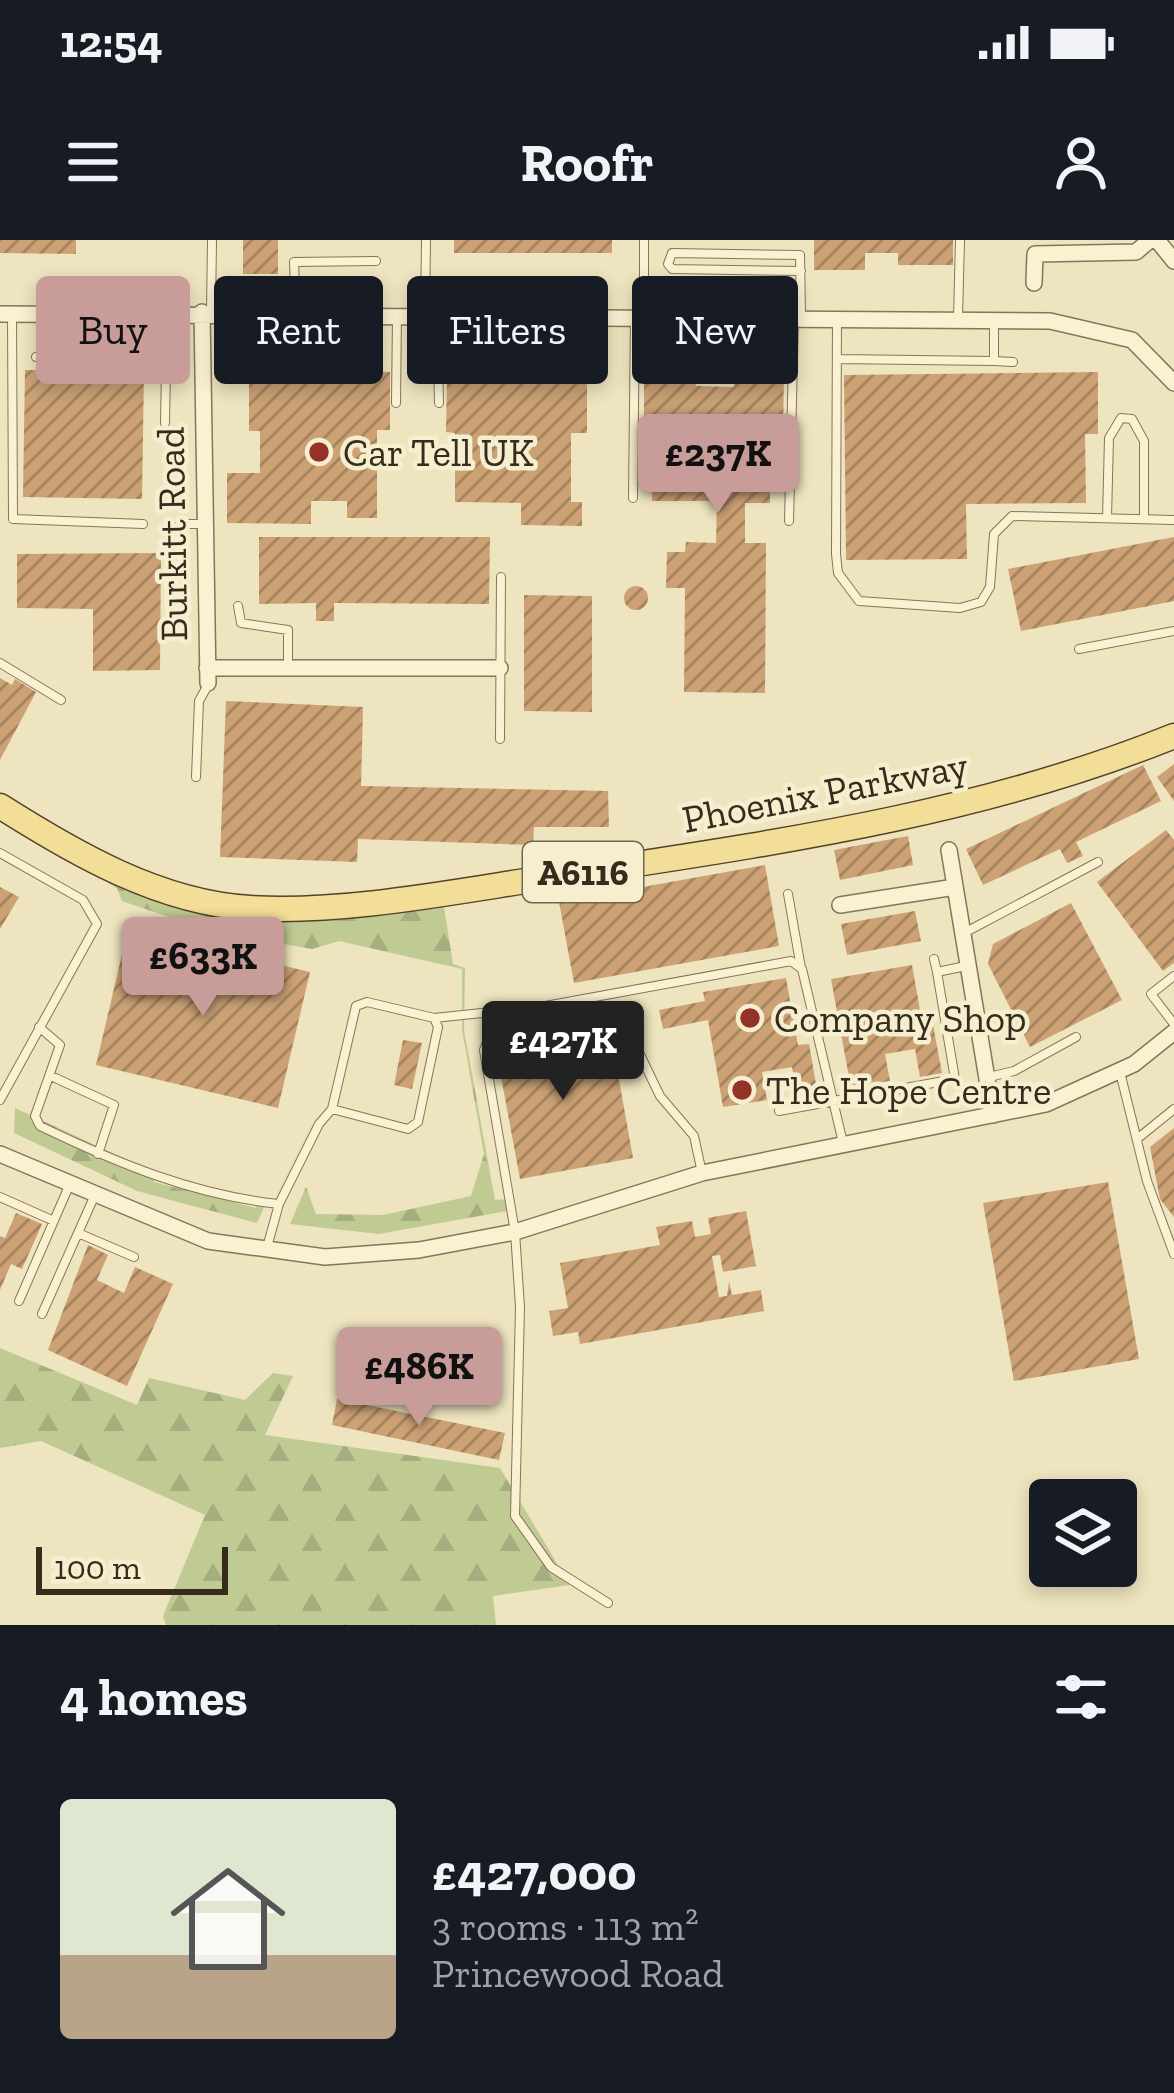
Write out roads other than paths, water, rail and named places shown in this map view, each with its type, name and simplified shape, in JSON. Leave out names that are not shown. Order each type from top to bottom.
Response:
[{"type":"main road","name":"Phoenix Parkway","points":[[0,806],[113,870],[176,894],[249,908],[410,898],[894,822],[1074,776],[1174,736]]},
{"type":"street","points":[[1034,283],[1035,254],[1098,248],[1136,252],[1153,240],[1174,261]]},
{"type":"street","points":[[190,312],[214,312]]},
{"type":"street","name":"Burkitt Road","points":[[207,312],[208,676]]},
{"type":"street","points":[[6,314],[36,313]]},
{"type":"street","points":[[383,314],[407,314]]},
{"type":"street","points":[[798,318],[1050,320],[1132,340],[1174,383]]},
{"type":"street","points":[[208,676],[288,667],[500,668]]},
{"type":"street","points":[[949,850],[993,1115]]},
{"type":"street","points":[[839,905],[955,887]]},
{"type":"street","points":[[0,1154],[208,1241],[325,1257],[419,1250],[514,1232],[702,1172],[1064,1099],[1119,1071],[1174,1028]]},
{"type":"lane","points":[[207,312],[212,240]]},
{"type":"lane","points":[[426,240],[428,276]]},
{"type":"lane","points":[[642,276],[644,240]]},
{"type":"lane","points":[[958,320],[960,240]]},
{"type":"lane","points":[[798,306],[801,272],[800,255],[672,254],[668,264],[672,269],[801,272]]},
{"type":"lane","points":[[295,276],[294,262],[376,261]]},
{"type":"lane","points":[[6,314],[13,519],[143,524]]},
{"type":"lane","points":[[396,403],[398,314]]},
{"type":"lane","points":[[837,318],[836,554],[838,573],[860,601],[960,608],[981,602],[990,587],[999,524],[1012,516],[1174,520]]},
{"type":"lane","points":[[994,320],[994,361]]},
{"type":"lane","points":[[837,359],[1013,362]]},
{"type":"lane","points":[[165,423],[166,384]]},
{"type":"lane","points":[[437,384],[439,403]]},
{"type":"lane","points":[[633,498],[637,384]]},
{"type":"lane","points":[[789,521],[794,384]]},
{"type":"lane","points":[[1107,518],[1109,438],[1121,418],[1132,419],[1144,442],[1144,519]]},
{"type":"lane","points":[[180,524],[206,524]]},
{"type":"lane","points":[[500,739],[501,577]]},
{"type":"lane","points":[[238,606],[241,622],[288,630],[288,667]]},
{"type":"lane","points":[[1079,649],[1174,632]]},
{"type":"lane","points":[[0,663],[61,700]]},
{"type":"lane","points":[[196,777],[199,701],[208,676]]},
{"type":"lane","points":[[0,853],[83,900],[97,924],[0,1100]]},
{"type":"lane","points":[[963,934],[1098,862]]},
{"type":"lane","points":[[788,894],[843,1144]]},
{"type":"lane","points":[[779,1112],[955,1079],[934,958]]},
{"type":"lane","points":[[266,1252],[279,1204],[332,1109],[356,1006],[368,1002],[434,1018],[540,1007],[791,961],[802,969]]},
{"type":"lane","points":[[937,972],[968,966]]},
{"type":"lane","points":[[1174,976],[1151,994],[1174,1028]]},
{"type":"lane","points":[[332,1109],[408,1129],[418,1122],[438,1027],[434,1018]]},
{"type":"lane","points":[[608,1603],[551,1567],[515,1516],[520,1306],[514,1232],[484,1049],[489,1037],[500,1031],[565,1023],[632,1038],[659,1096],[694,1136],[702,1172]]},
{"type":"lane","points":[[39,1027],[60,1045],[35,1116],[40,1126],[98,1154],[202,1191],[279,1204]]},
{"type":"lane","points":[[987,1078],[1014,1071],[1076,1037]]},
{"type":"lane","points":[[1119,1071],[1174,1254]]},
{"type":"lane","points":[[51,1076],[114,1105],[98,1154]]},
{"type":"lane","points":[[1138,1139],[1174,1109]]},
{"type":"lane","points":[[19,1301],[69,1186]]},
{"type":"lane","points":[[0,1197],[54,1221]]},
{"type":"lane","points":[[42,1314],[94,1197]]},
{"type":"lane","points":[[78,1233],[134,1257]]},
{"type":"place","name":"Car Tell UK","points":[[319,452]]},
{"type":"place","name":"Company Shop","points":[[750,1018]]},
{"type":"place","name":"The Hope Centre","points":[[742,1090]]}]
